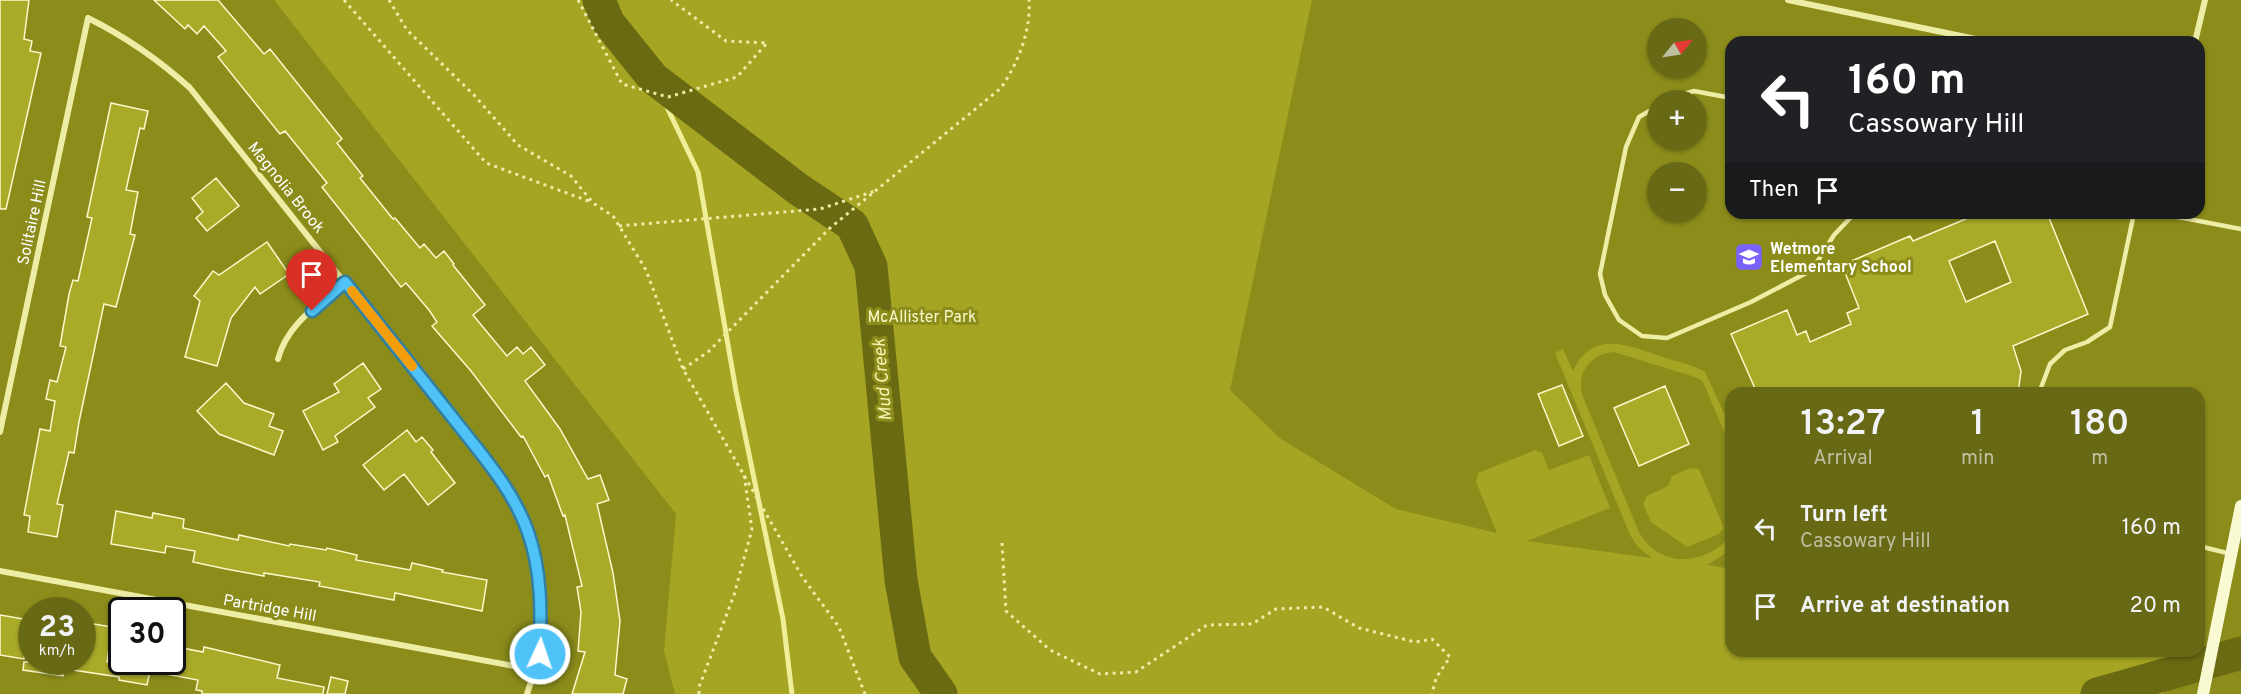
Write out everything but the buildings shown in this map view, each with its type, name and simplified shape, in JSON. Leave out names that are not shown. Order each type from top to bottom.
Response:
[{"type":"main road","points":[[2203,694],[2240,514]]},
{"type":"street","points":[[1788,0],[1961,36]]},
{"type":"street","points":[[2196,36],[2205,0]]},
{"type":"street","name":"Magnolia Brook","points":[[88,18],[137,44],[190,88],[496,473],[518,508],[528,532],[539,579],[540,654],[527,694]]},
{"type":"street","name":"Solitaire Hill","points":[[0,432],[88,18]]},
{"type":"street","points":[[278,358],[281,346],[295,325],[345,282]]},
{"type":"street","name":"Partridge Hill","points":[[0,571],[536,670]]},
{"type":"lane","points":[[1707,93],[1725,97]]},
{"type":"lane","points":[[1647,112],[1639,117],[1626,147],[1600,274],[1605,295],[1619,320],[1641,336],[1667,338],[1751,302],[1812,270],[1834,235],[1849,219]]},
{"type":"lane","points":[[2041,387],[2050,364],[2065,350],[2087,342],[2110,327],[2133,219]]},
{"type":"lane","points":[[2188,219],[2241,229]]},
{"type":"lane","points":[[2205,548],[2231,555]]},
{"type":"path","points":[[344,0],[486,163],[592,203],[613,216],[646,270],[683,369],[803,578],[840,627],[865,694]]},
{"type":"path","points":[[388,0],[407,30],[474,95],[518,145],[571,176],[592,203]]},
{"type":"path","points":[[578,0],[622,84],[668,97],[737,76],[766,43],[726,41],[671,0]]},
{"type":"path","points":[[683,369],[714,346],[830,228],[1001,88],[1014,69],[1030,17],[1029,0]]},
{"type":"path","points":[[619,226],[820,209],[880,189]]},
{"type":"path","points":[[699,694],[699,687],[734,595],[752,529],[744,474]]},
{"type":"path","points":[[1002,543],[1006,610],[1050,650],[1100,674],[1136,672],[1207,625],[1252,624],[1276,609],[1323,607],[1359,628],[1415,642],[1432,639],[1450,657],[1436,678],[1432,694]]},
{"type":"green space","name":"McAllister Park","points":[[274,0],[1312,0],[1230,390],[1281,439],[1396,509],[1497,533],[1476,482],[1478,473],[1535,450],[1542,453],[1549,470],[1589,455],[1610,508],[1527,541],[1652,558],[1638,547],[1630,535],[1555,353],[1563,349],[1573,371],[1582,357],[1591,349],[1602,345],[1614,344],[1640,349],[1705,372],[1725,415],[1725,434],[1703,382],[1698,378],[1614,352],[1598,356],[1587,366],[1581,380],[1583,397],[1639,532],[1648,544],[1658,552],[1683,559],[1696,558],[1708,553],[1725,541],[1725,554],[1707,565],[1725,568],[1725,657],[2170,657],[2164,694],[675,694],[664,651],[676,514]]},
{"type":"green space","points":[[1690,468],[1699,469],[1724,528],[1719,534],[1687,547],[1651,522],[1643,504],[1647,496],[1668,486],[1672,476]]},
{"type":"waterway","name":"Mud Creek","points":[[599,0],[608,22],[653,78],[798,189],[852,225],[871,266],[901,580],[915,657],[941,694]]},
{"type":"waterway","points":[[653,78],[698,172],[736,391],[783,619],[792,694]]},
{"type":"waterway","name":"Mud Creek","points":[[2097,694],[2241,653]]},
{"type":"slow traffic","points":[[352,291],[412,366]]},
{"type":"place","name":"Wetmore Elementary School","points":[[1749,257]]},
{"type":"route","points":[[312,311],[345,282],[496,473],[518,508],[528,532],[539,579],[542,608],[540,654]]}]
